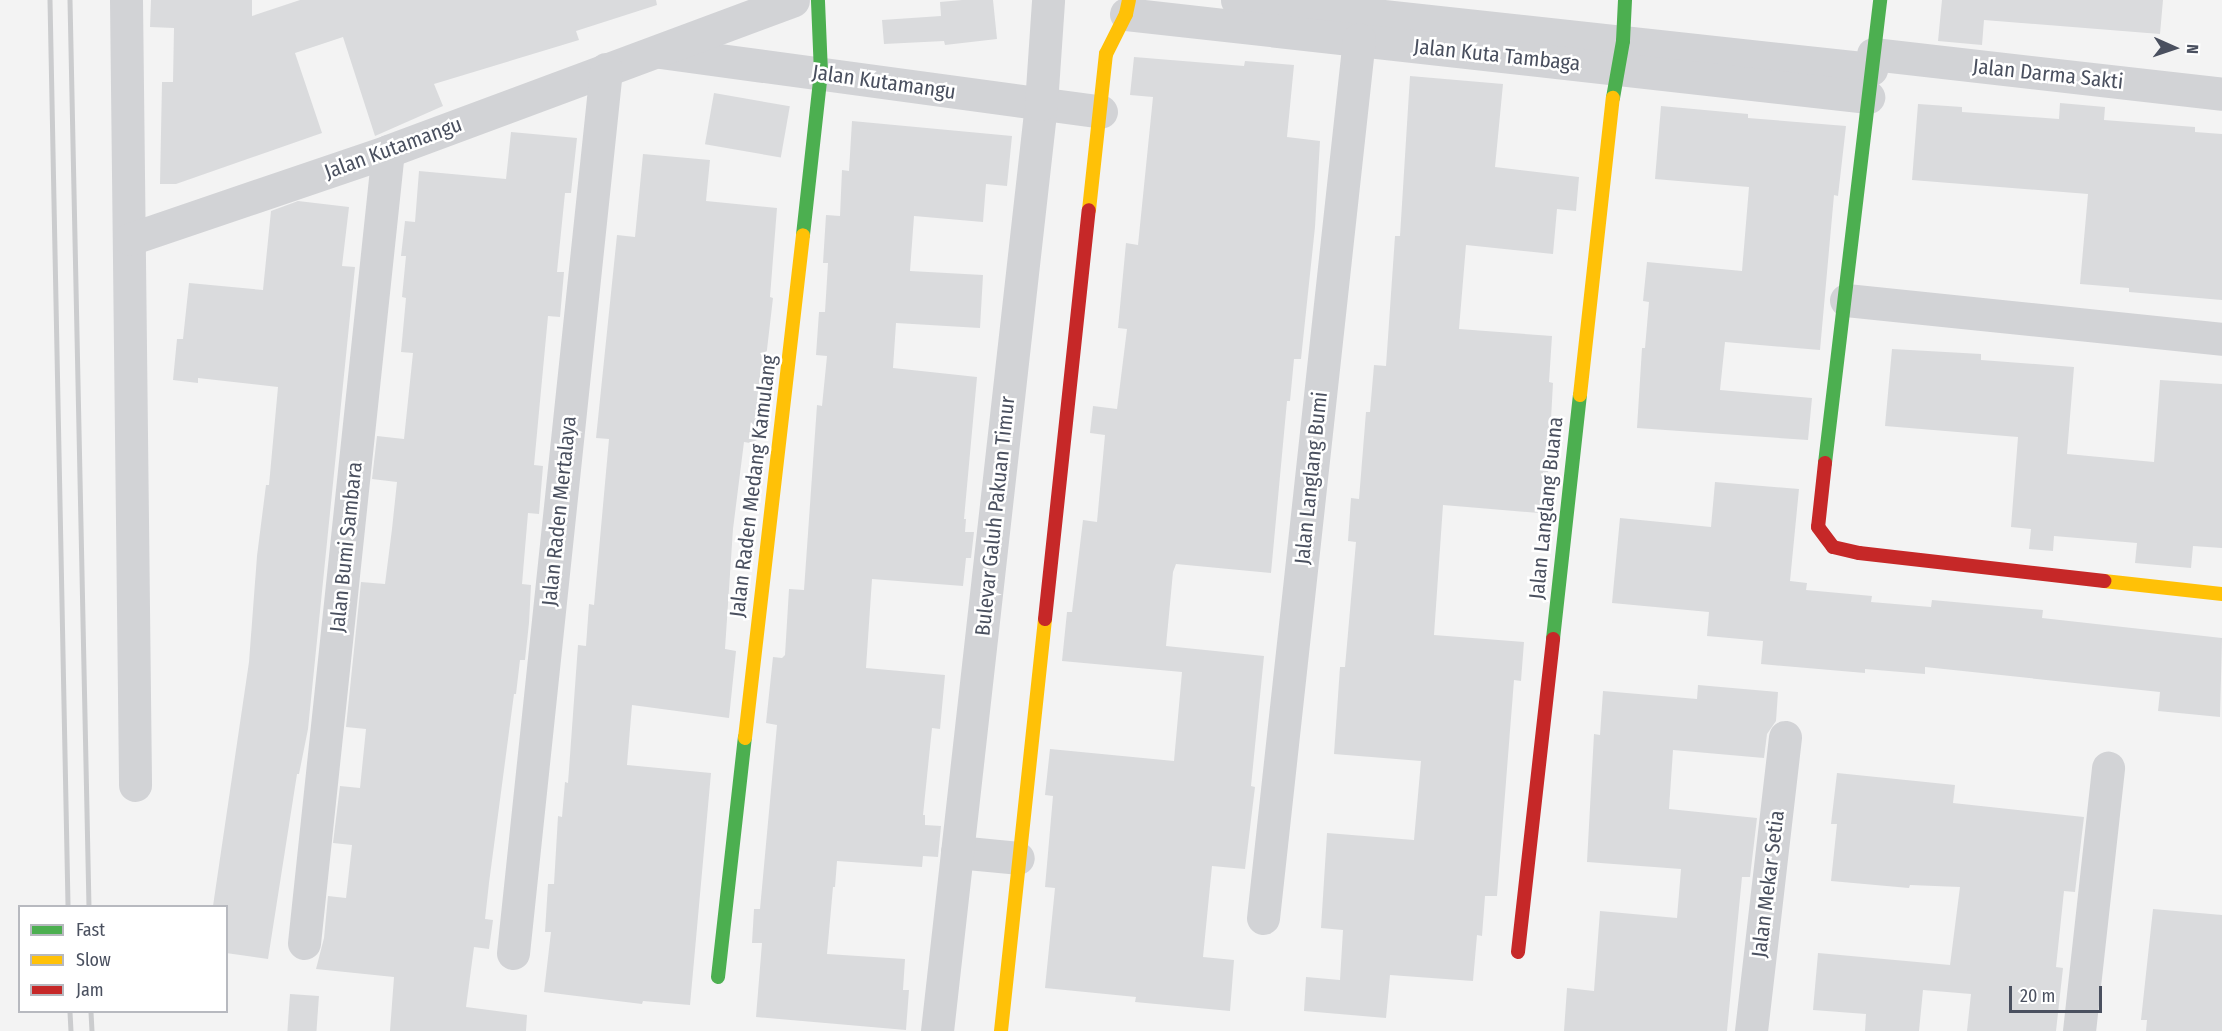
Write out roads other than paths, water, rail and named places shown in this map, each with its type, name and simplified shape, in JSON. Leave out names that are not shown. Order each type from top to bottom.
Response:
[{"type":"street","points":[[126,0],[135,785]]},
{"type":"street","name":"Jalan Kutamangu","points":[[130,239],[388,151],[793,0]]},
{"type":"street","name":"Jalan Raden Medang Kamulang","points":[[718,977],[821,73],[818,0]]},
{"type":"street","name":"Bulevar Galuh Pakuan Timur","points":[[937,1031],[1041,104],[1048,0]]},
{"type":"street","name":"Jalan Kuta Tambaga","points":[[1238,0],[1619,55]]},
{"type":"street","name":"Jalan Langlang Buana","points":[[1518,952],[1625,0]]},
{"type":"street","points":[[1880,0],[1818,527],[1833,547],[1859,553],[2222,594]]},
{"type":"street","points":[[1001,1031],[1106,54],[1127,7]]},
{"type":"street","name":"Jalan Kuta Tambaga","points":[[1127,7],[1359,39],[1871,74]]},
{"type":"street","name":"Jalan Langlang Bumi","points":[[1263,918],[1359,39]]},
{"type":"street","name":"Jalan Kutamangu","points":[[655,52],[1101,112]]},
{"type":"street","name":"Jalan Raden Mertalaya","points":[[513,953],[606,69]]},
{"type":"street","name":"Jalan Darma Sakti","points":[[1871,74],[2222,93]]},
{"type":"street","name":"Jalan Bumi Sambara","points":[[304,943],[388,151]]},
{"type":"street","points":[[1846,300],[2222,339]]},
{"type":"street","name":"Jalan Mekar Setia","points":[[1751,1031],[1785,737]]},
{"type":"street","points":[[2079,1031],[2108,768]]},
{"type":"street","points":[[957,852],[1018,858]]},
{"type":"railway","points":[[50,0],[68,905]]},
{"type":"railway","points":[[70,0],[89,905]]},
{"type":"railway","points":[[70,1013],[71,1031]]},
{"type":"railway","points":[[91,1013],[92,1031]]}]
